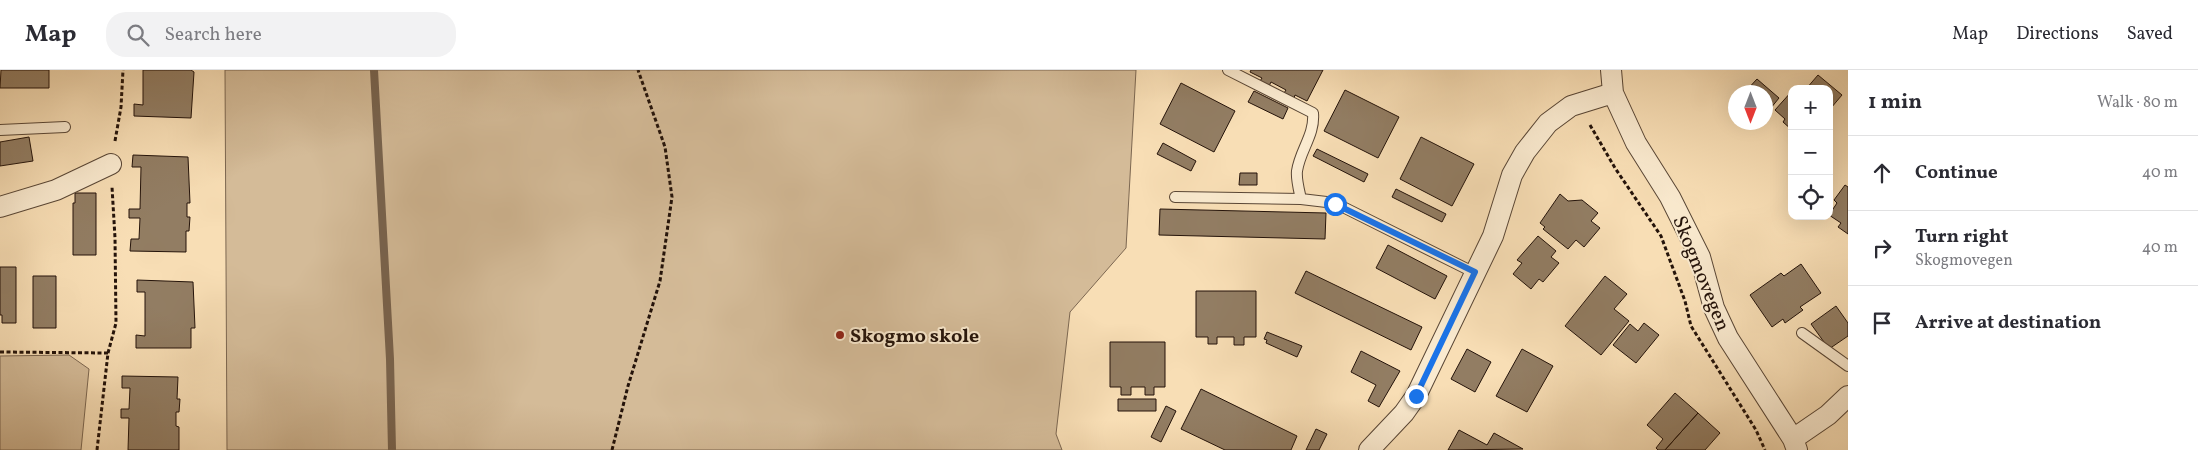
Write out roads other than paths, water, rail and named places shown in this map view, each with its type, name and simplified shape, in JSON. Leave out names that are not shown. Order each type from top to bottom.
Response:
[{"type":"street","name":"Skogmovegen","points":[[1611,70],[1613,93],[1636,143],[1670,197],[1700,258],[1714,308],[1728,338],[1795,445]]},
{"type":"street","points":[[1369,450],[1404,413],[1416,396],[1493,236],[1512,175],[1525,152],[1548,123],[1571,106],[1613,93]]},
{"type":"street","points":[[0,207],[56,190],[111,164]]},
{"type":"street","points":[[1795,445],[1848,396]]},
{"type":"lane","points":[[1228,70],[1313,113],[1314,123],[1310,138],[1297,172],[1301,199]]},
{"type":"lane","points":[[0,130],[64,127]]},
{"type":"lane","points":[[1175,197],[1301,199],[1335,204],[1475,272]]},
{"type":"lane","points":[[1802,333],[1848,366]]},
{"type":"waterway","points":[[374,70],[390,359],[392,450]]},
{"type":"place","name":"Skogmo skole","points":[[840,335]]}]
